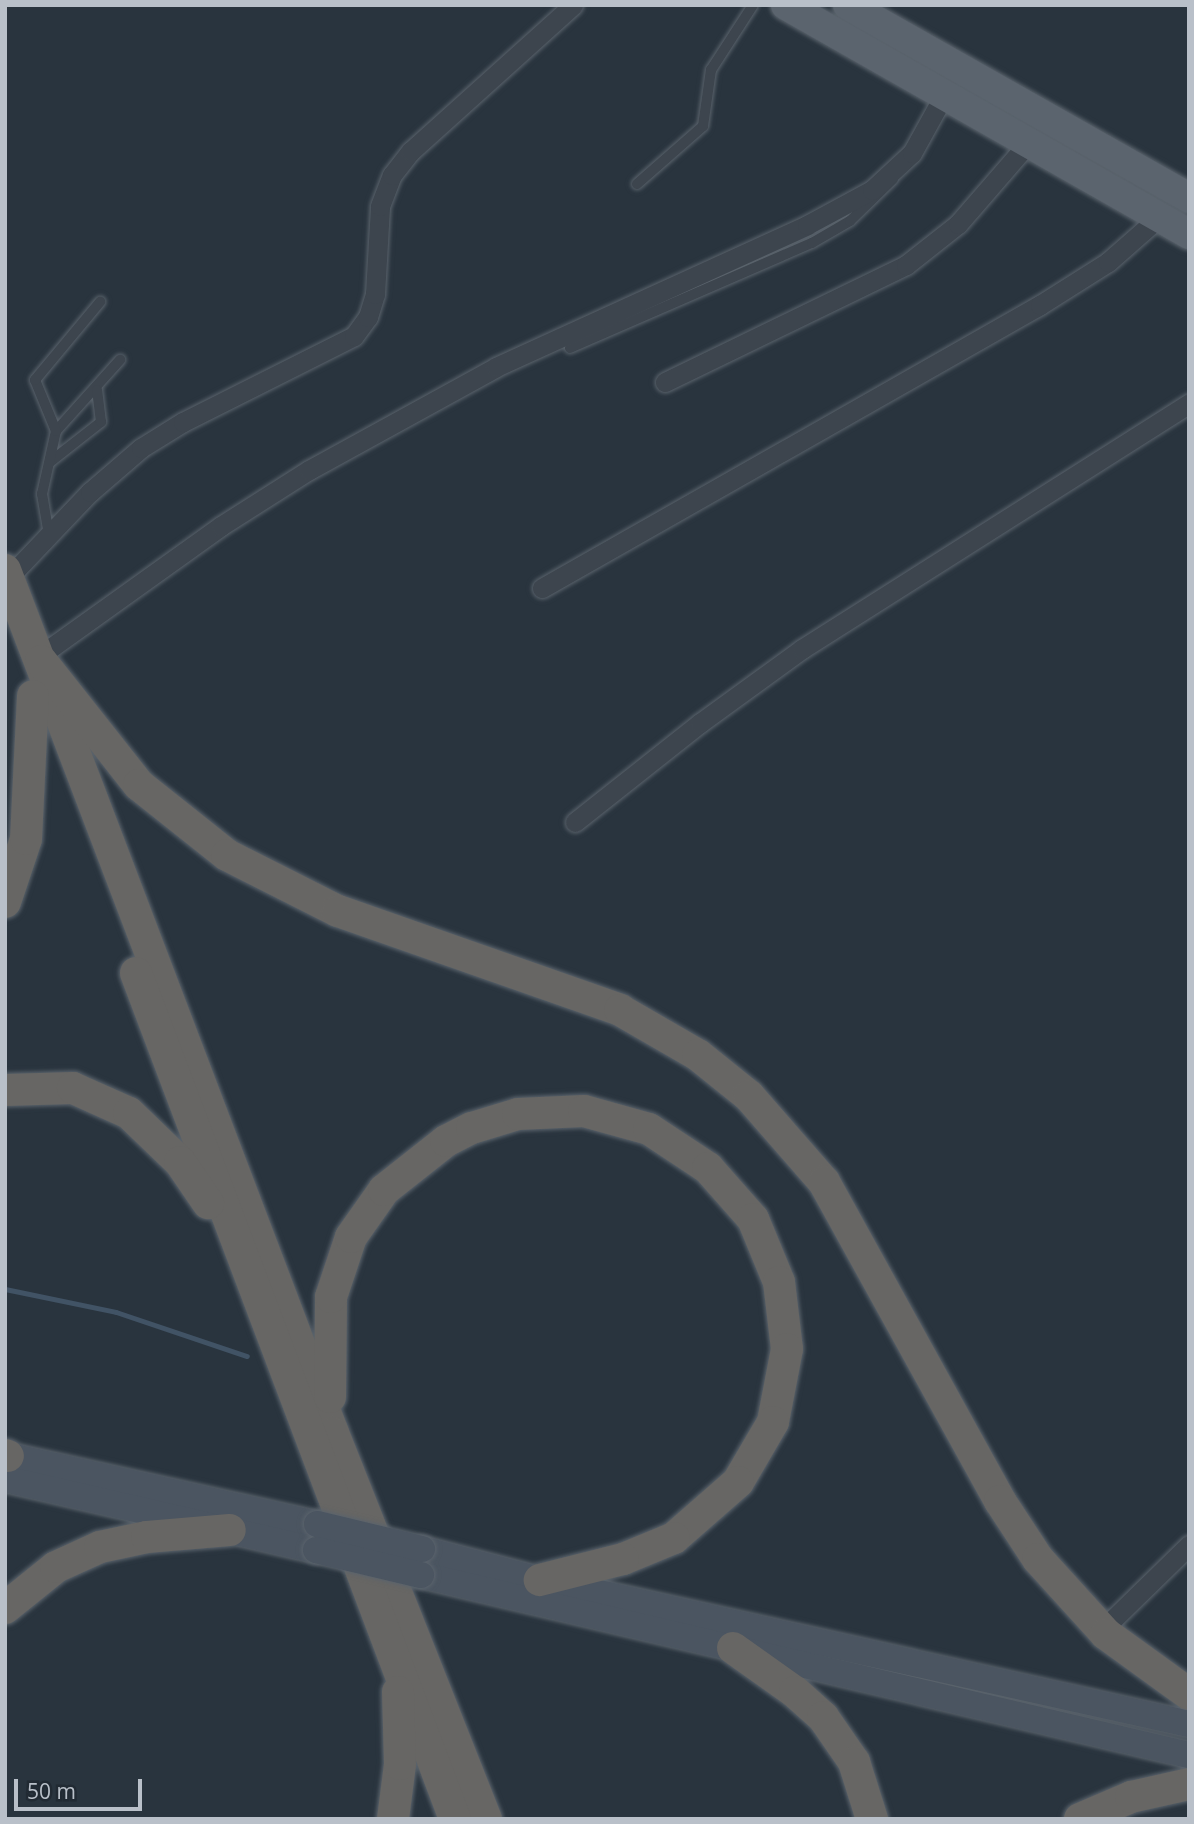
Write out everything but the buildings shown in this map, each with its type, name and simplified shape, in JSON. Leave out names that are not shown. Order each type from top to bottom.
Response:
[{"type":"highway","points":[[7,574],[333,1433],[486,1819]]},
{"type":"highway","points":[[5,621],[237,1246],[455,1819]]},
{"type":"highway","points":[[40,659],[139,785],[227,855],[338,911],[620,1010],[698,1055],[749,1096],[799,1149],[831,1194],[1018,1531],[1059,1586],[1102,1630],[1189,1694]]},
{"type":"highway","points":[[5,902],[26,839],[33,696]]},
{"type":"highway","points":[[5,1090],[73,1088],[129,1113],[180,1162],[237,1246]]},
{"type":"highway","points":[[333,1433],[328,1326],[337,1270],[367,1210],[423,1155],[472,1128],[518,1114],[562,1110],[628,1122],[691,1154],[740,1201],[773,1260],[784,1304],[787,1349],[774,1422],[738,1482],[674,1538],[623,1559],[540,1580]]},
{"type":"highway","points":[[5,1608],[56,1567],[100,1547],[147,1537],[230,1530]]},
{"type":"highway","points":[[733,1648],[795,1692],[823,1717],[854,1762],[872,1819]]},
{"type":"highway","points":[[393,1819],[400,1763],[397,1670]]},
{"type":"highway","points":[[1080,1819],[1131,1797],[1189,1784]]},
{"type":"main road","points":[[786,5],[1189,234]]},
{"type":"main road","points":[[848,5],[1189,198]]},
{"type":"main road","points":[[6,1461],[230,1530],[316,1537]]},
{"type":"main road","points":[[6,1461],[422,1562],[733,1648],[1189,1755]]},
{"type":"main road","points":[[422,1562],[540,1580],[1189,1724]]},
{"type":"street","points":[[7,574],[106,476],[161,435],[354,336],[368,317],[375,294],[380,206],[392,175],[411,151],[573,5]]},
{"type":"street","points":[[40,659],[221,526],[309,470],[506,362],[833,212],[897,169],[925,135],[944,95]]},
{"type":"street","points":[[665,383],[906,265],[958,223],[1029,142]]},
{"type":"street","points":[[542,588],[1040,305],[1108,262],[1159,217]]},
{"type":"street","points":[[575,822],[699,723],[821,636],[1189,403]]},
{"type":"street","points":[[1102,1630],[1189,1545]]},
{"type":"lane","points":[[638,184],[703,126],[710,70],[753,5]]},
{"type":"lane","points":[[570,348],[812,243],[881,195],[897,169]]},
{"type":"lane","points":[[56,430],[36,387],[36,376],[100,302]]},
{"type":"lane","points":[[49,535],[42,494],[56,430],[97,390],[120,360]]},
{"type":"lane","points":[[50,462],[102,422],[97,390]]},
{"type":"waterway","points":[[5,1289],[116,1312],[247,1356]]}]
